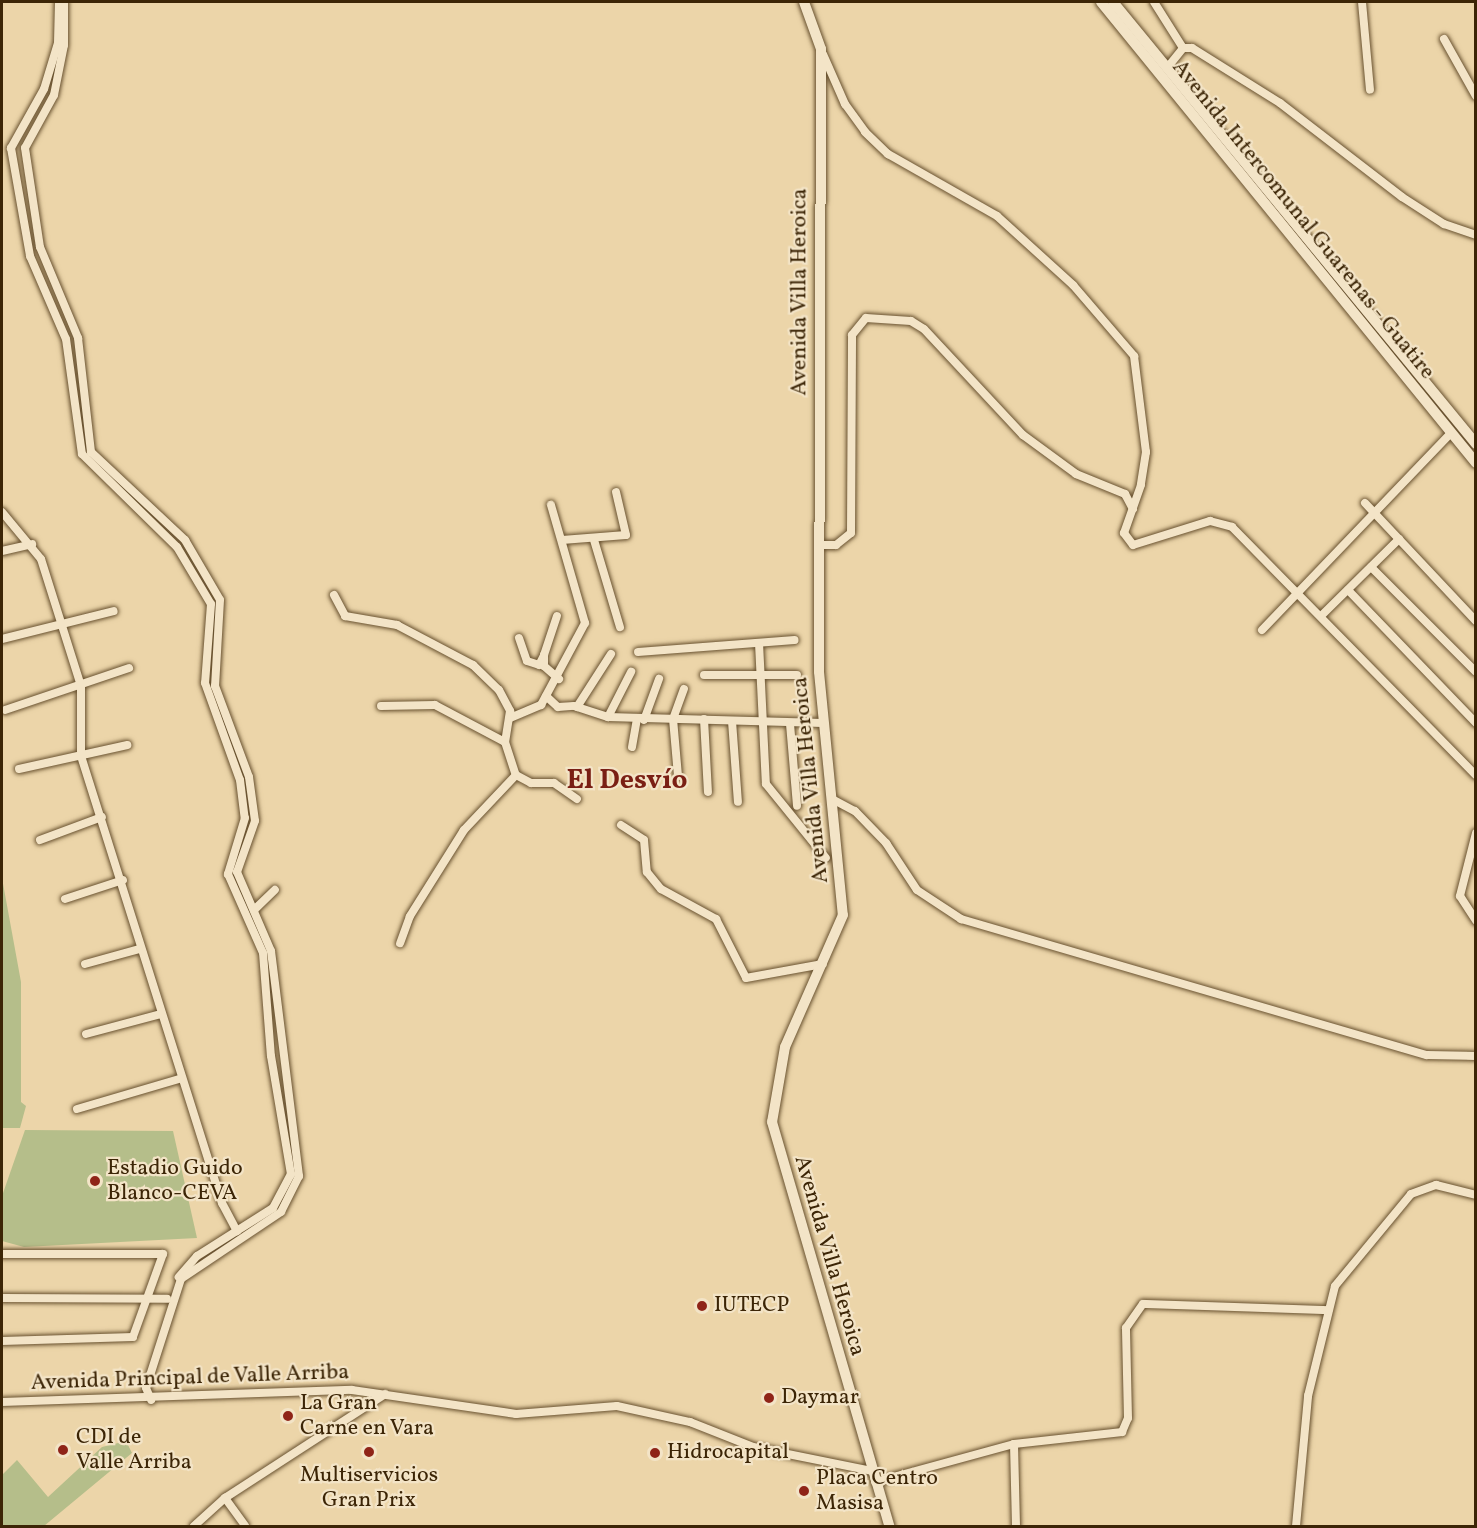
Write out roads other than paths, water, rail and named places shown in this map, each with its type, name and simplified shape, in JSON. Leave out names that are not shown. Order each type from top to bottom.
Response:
[{"type":"main road","name":"Avenida Villa Heroica","points":[[804,2],[821,49],[818,545],[823,723],[843,915],[785,1047],[772,1122],[889,1527]]},
{"type":"main road","name":"Avenida Intercomunal Guarenas - Guatire","points":[[1101,2],[1476,463]]},
{"type":"main road","name":"Avenida Intercomunal Guarenas - Guatire","points":[[1113,2],[1476,444]]},
{"type":"street","points":[[59,2],[58,43],[44,89],[11,148],[30,256],[66,339],[82,454],[177,547],[211,604],[205,683],[240,780],[245,818],[228,873],[263,953],[271,1056],[291,1174],[273,1208],[197,1256],[167,1299],[146,1373],[149,1400]]},
{"type":"street","points":[[64,2],[64,45],[54,95],[26,148],[40,247],[78,338],[91,452],[185,540],[220,600],[215,683],[249,777],[255,821],[237,872],[271,951],[299,1176],[281,1212],[181,1279],[146,1388],[149,1400]]},
{"type":"street","points":[[1154,2],[1183,48],[1280,104],[1358,167],[1434,219],[1476,235]]},
{"type":"street","points":[[1362,2],[1370,90]]},
{"type":"street","points":[[1444,39],[1476,96]]},
{"type":"street","points":[[1167,68],[1183,48]]},
{"type":"street","points":[[821,49],[845,104],[865,132],[888,154],[997,216],[1073,285],[1134,356],[1146,452],[1133,509],[1124,533],[1133,544],[1210,521],[1232,527],[1323,614],[1476,775]]},
{"type":"street","points":[[818,545],[836,545],[851,533],[852,334],[866,318],[911,321],[924,329],[1023,435],[1076,474],[1125,494],[1133,509]]},
{"type":"street","points":[[1262,630],[1298,589],[1450,433]]},
{"type":"street","points":[[562,540],[594,540],[626,535],[616,492]]},
{"type":"street","points":[[1365,503],[1476,621]]},
{"type":"street","points":[[510,717],[531,713],[546,696],[559,679],[585,623],[551,505]]},
{"type":"street","points":[[2,512],[32,544],[62,625],[81,686],[81,756],[123,880],[139,949],[222,1203],[237,1231]]},
{"type":"street","points":[[1323,614],[1399,539]]},
{"type":"street","points":[[594,540],[620,627]]},
{"type":"street","points":[[2,551],[32,544]]},
{"type":"street","points":[[1371,567],[1476,672]]},
{"type":"street","points":[[1348,590],[1476,723]]},
{"type":"street","points":[[334,596],[345,616],[397,625],[473,665],[499,690],[510,717],[505,742],[516,775],[531,783],[554,783],[577,799]]},
{"type":"street","points":[[2,639],[114,611]]},
{"type":"street","points":[[519,638],[527,661],[539,664],[557,616]]},
{"type":"street","points":[[639,652],[795,640]]},
{"type":"street","points":[[759,643],[766,784],[826,858]]},
{"type":"street","points":[[577,707],[611,654]]},
{"type":"street","points":[[544,655],[544,666],[559,679]]},
{"type":"street","points":[[5,710],[129,668]]},
{"type":"street","points":[[608,717],[632,672]]},
{"type":"street","points":[[704,675],[797,675]]},
{"type":"street","points":[[632,747],[659,679]]},
{"type":"street","points":[[678,777],[673,719],[684,688]]},
{"type":"street","points":[[546,696],[558,707],[577,707],[608,717],[641,720],[704,719],[790,724],[823,723]]},
{"type":"street","points":[[381,706],[435,705],[505,742]]},
{"type":"street","points":[[704,719],[708,792]]},
{"type":"street","points":[[732,721],[738,802]]},
{"type":"street","points":[[790,724],[797,806]]},
{"type":"street","points":[[19,769],[127,745]]},
{"type":"street","points":[[400,943],[410,916],[464,830],[516,775]]},
{"type":"street","points":[[832,800],[855,812],[886,843],[917,890],[961,919],[1427,1055],[1476,1056]]},
{"type":"street","points":[[40,840],[102,817]]},
{"type":"street","points":[[621,825],[644,840],[647,872],[661,889],[716,919],[746,978],[823,964]]},
{"type":"street","points":[[1476,833],[1460,896],[1476,921]]},
{"type":"street","points":[[65,899],[123,880]]},
{"type":"street","points":[[254,910],[275,890]]},
{"type":"street","points":[[85,964],[139,949]]},
{"type":"street","points":[[86,1034],[161,1014]]},
{"type":"street","points":[[77,1109],[182,1078]]},
{"type":"street","points":[[1296,1527],[1308,1396],[1326,1310],[1335,1286],[1411,1194],[1436,1185],[1476,1195]]},
{"type":"street","points":[[2,1254],[163,1254],[133,1337],[2,1341]]},
{"type":"street","points":[[2,1298],[147,1297],[167,1299]]},
{"type":"street","points":[[873,1476],[1014,1444],[1122,1432],[1128,1418],[1126,1328],[1143,1304],[1326,1310]]},
{"type":"street","name":"Avenida Principal de Valle Arriba","points":[[2,1402],[149,1400],[352,1390],[386,1393],[516,1414],[617,1406],[690,1422],[753,1447],[873,1476]]},
{"type":"street","points":[[194,1527],[225,1498],[386,1393]]},
{"type":"street","points":[[1014,1444],[1016,1527]]},
{"type":"street","points":[[225,1498],[245,1527]]},
{"type":"place","name":"Estadio Guido Blanco-CEVA","points":[[95,1181]]},
{"type":"place","name":"IUTECP","points":[[702,1306]]},
{"type":"place","name":"Daymar","points":[[769,1398]]},
{"type":"place","name":"La Gran Carne en Vara","points":[[288,1416]]},
{"type":"place","name":"CDI de Valle Arriba","points":[[63,1450]]},
{"type":"place","name":"Multiservicios Gran Prix","points":[[369,1452]]},
{"type":"place","name":"Hidrocapital","points":[[655,1453]]},
{"type":"place","name":"Placa Centro Masisa","points":[[804,1491]]},
{"type":"district","name":"El Desvío","points":[[627,781]]}]
